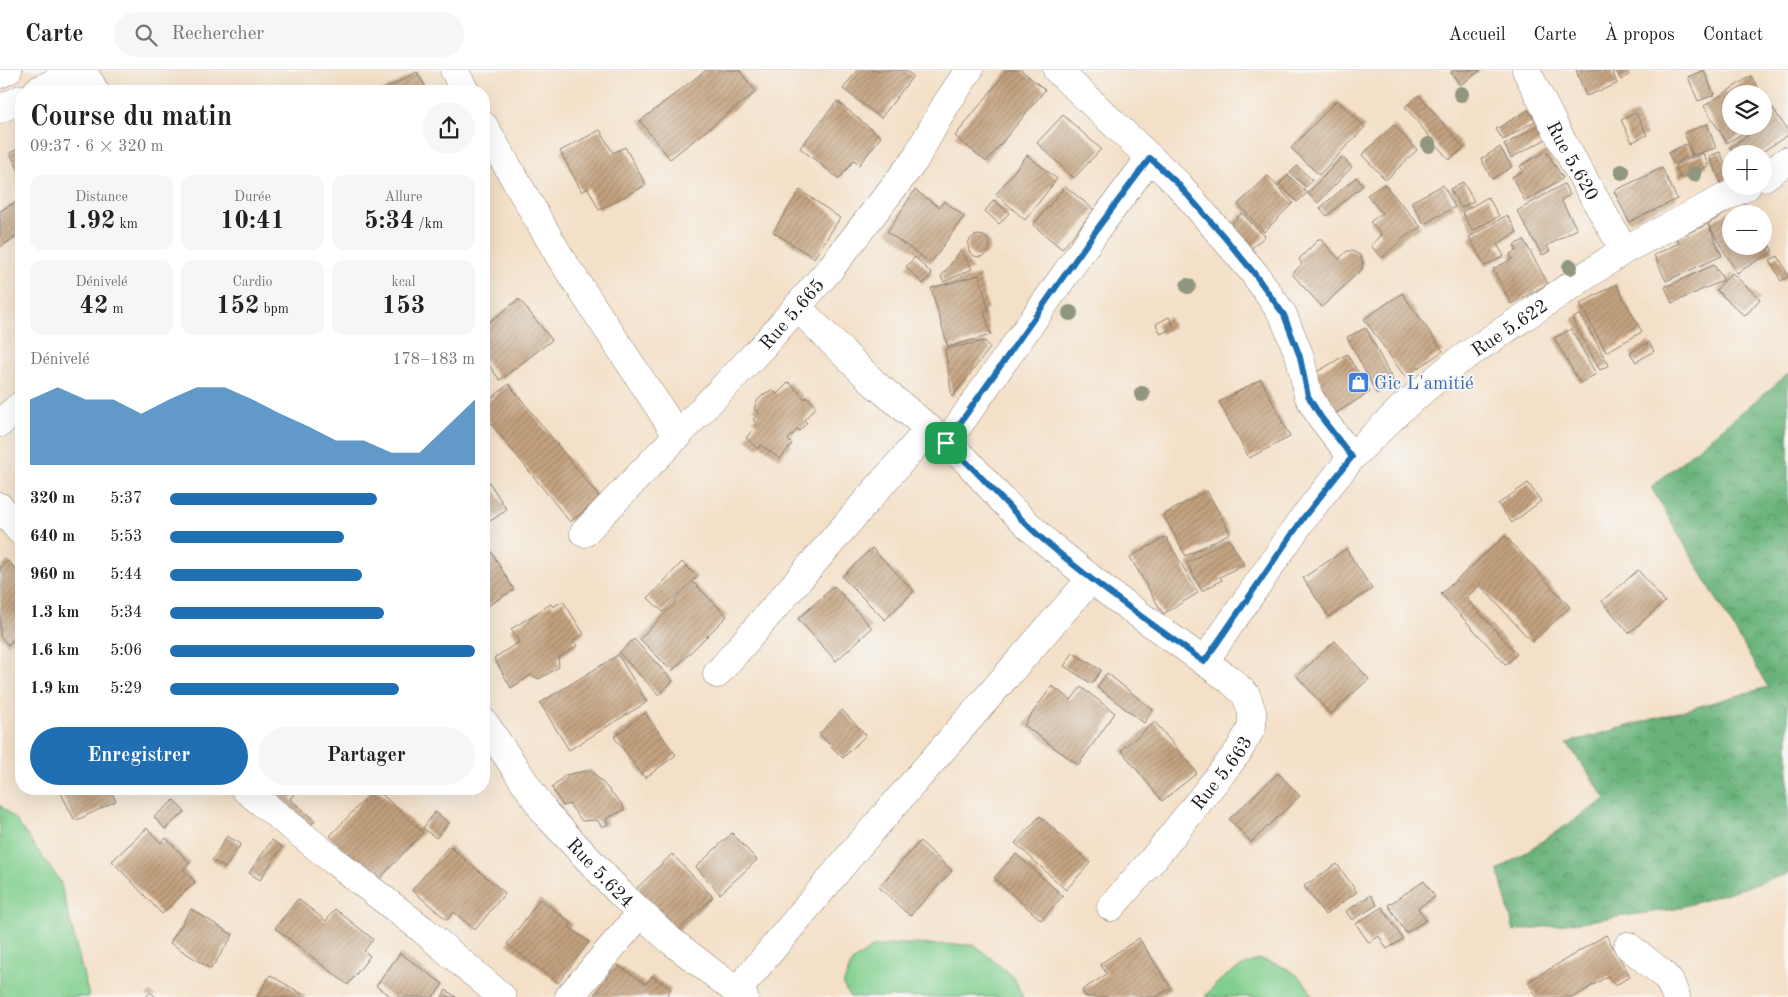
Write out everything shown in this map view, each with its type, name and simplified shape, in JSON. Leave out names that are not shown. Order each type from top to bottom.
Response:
[{"type":"street","points":[[0,74],[8,70]]},
{"type":"street","points":[[50,85],[81,70],[91,85]]},
{"type":"street","points":[[454,70],[462,85]]},
{"type":"street","name":"Rue 5.665","points":[[584,533],[762,348],[830,270],[914,161],[969,70]]},
{"type":"street","points":[[1058,70],[1178,184],[1254,273],[1284,315],[1300,357],[1308,396],[1321,417],[1352,457]]},
{"type":"street","name":"Rue 5.620","points":[[1526,70],[1562,141],[1624,250]]},
{"type":"street","points":[[0,109],[15,102]]},
{"type":"street","points":[[490,136],[560,257],[678,436]]},
{"type":"street","points":[[717,674],[937,436],[1150,158]]},
{"type":"street","points":[[1772,171],[1788,160]]},
{"type":"street","name":"Rue 5.622","points":[[1204,662],[1304,517],[1352,457],[1401,409],[1454,364],[1624,250],[1730,195]]},
{"type":"street","name":"Rue 5.663","points":[[797,307],[875,384],[966,460],[1002,500],[1045,541],[1091,578],[1230,680],[1246,694],[1252,712],[1252,727],[1238,752],[1155,857],[1111,907]]},
{"type":"street","points":[[0,423],[15,411]]},
{"type":"street","points":[[0,507],[15,525]]},
{"type":"street","points":[[740,994],[859,845],[1091,578]]},
{"type":"street","name":"Rue 5.624","points":[[490,731],[546,814],[620,894],[670,940],[740,994]]},
{"type":"street","points":[[252,795],[334,861],[422,928],[502,997]]},
{"type":"street","points":[[570,997],[641,913]]},
{"type":"street","points":[[1628,946],[1662,973],[1670,982],[1676,997]]},
{"type":"green space","points":[[1788,374],[1788,874],[1675,909],[1514,931],[1498,870],[1606,799],[1567,743],[1768,687],[1651,487]]},
{"type":"green space","points":[[0,805],[15,819],[60,881],[89,997],[0,997]]},
{"type":"green space","points":[[899,944],[975,945],[1014,978],[1023,997],[850,997],[843,985],[852,962],[873,947]]},
{"type":"green space","points":[[1260,959],[1277,964],[1298,976],[1309,988],[1313,997],[1205,997],[1217,983],[1230,973]]},
{"type":"building","points":[[706,70],[739,70],[756,92],[670,159],[640,121]]},
{"type":"building","points":[[857,70],[905,70],[913,76],[881,118],[843,89]]},
{"type":"building","points":[[1008,70],[1021,70],[1045,90],[986,162],[955,136]]},
{"type":"building","points":[[1453,70],[1481,70],[1460,85],[1451,72]]},
{"type":"building","points":[[1576,70],[1603,70],[1604,72],[1612,70],[1617,84],[1586,96]]},
{"type":"building","points":[[1616,70],[1627,70],[1629,75],[1621,80]]},
{"type":"building","points":[[1704,70],[1714,95],[1698,101],[1688,77]]},
{"type":"building","points":[[417,72],[425,85],[392,85]]},
{"type":"building","points":[[1751,76],[1756,85],[1737,85]]},
{"type":"building","points":[[1419,95],[1464,148],[1449,160],[1405,107]]},
{"type":"building","points":[[1722,95],[1722,135],[1704,106]]},
{"type":"building","points":[[1337,100],[1365,127],[1319,175],[1291,148]]},
{"type":"building","points":[[837,101],[881,137],[859,165],[854,160],[839,179],[800,148]]},
{"type":"building","points":[[1772,107],[1788,131],[1788,135],[1772,145],[1733,145],[1749,135],[1772,135]]},
{"type":"building","points":[[1528,110],[1535,121],[1503,140],[1496,129]]},
{"type":"building","points":[[1636,113],[1647,135],[1632,142],[1621,120]]},
{"type":"building","points":[[1063,115],[1101,149],[1074,178],[1037,143]]},
{"type":"building","points":[[1707,124],[1716,148],[1693,155],[1684,133]]},
{"type":"building","points":[[1394,125],[1417,150],[1386,180],[1362,155]]},
{"type":"building","points":[[1538,126],[1546,139],[1511,158],[1504,145]]},
{"type":"building","points":[[600,130],[613,153],[625,147],[646,185],[599,210],[588,188],[582,192],[560,151]]},
{"type":"building","points":[[1722,135],[1740,135],[1727,143]]},
{"type":"building","points":[[1686,144],[1692,155],[1674,164],[1668,153]]},
{"type":"building","points":[[1500,147],[1512,167],[1492,179],[1481,159]]},
{"type":"building","points":[[15,150],[15,163],[10,153]]},
{"type":"building","points":[[1546,151],[1563,178],[1525,201],[1512,177],[1523,171],[1520,166]]},
{"type":"building","points":[[1720,152],[1722,156],[1722,185],[1709,156]]},
{"type":"building","points":[[1703,153],[1708,166],[1680,178],[1675,165]]},
{"type":"building","points":[[1027,155],[1057,179],[1025,220],[996,194]]},
{"type":"building","points":[[1342,157],[1352,167],[1318,203],[1308,193]]},
{"type":"building","points":[[1297,166],[1312,180],[1306,187],[1290,173]]},
{"type":"building","points":[[1662,168],[1677,199],[1629,222],[1614,191]]},
{"type":"building","points":[[1288,175],[1307,193],[1297,202],[1279,184]]},
{"type":"building","points":[[1268,176],[1293,203],[1264,232],[1238,204]]},
{"type":"building","points":[[1356,177],[1363,185],[1327,216],[1320,208]]},
{"type":"building","points":[[1463,182],[1474,201],[1461,208],[1450,189]]},
{"type":"building","points":[[1384,184],[1421,227],[1405,237],[1382,258],[1371,246],[1381,234],[1370,222],[1382,213],[1367,195]]},
{"type":"building","points":[[1564,184],[1570,195],[1561,200],[1577,229],[1547,246],[1550,251],[1542,255],[1517,211]]},
{"type":"building","points":[[1443,185],[1455,207],[1424,224],[1411,202]]},
{"type":"building","points":[[1065,186],[1094,210],[1062,249],[1033,225]]},
{"type":"building","points":[[800,190],[840,218],[814,258],[773,232]]},
{"type":"building","points":[[915,190],[939,207],[944,201],[964,216],[931,263],[887,232]]},
{"type":"building","points":[[1488,197],[1499,216],[1473,231],[1462,212]]},
{"type":"building","points":[[994,200],[1009,213],[999,224],[985,211]]},
{"type":"building","points":[[15,202],[15,238],[0,247],[0,211]]},
{"type":"building","points":[[1242,213],[1265,236],[1252,248],[1229,226]]},
{"type":"building","points":[[1507,215],[1517,232],[1497,244],[1504,256],[1485,266],[1469,237]]},
{"type":"building","points":[[1722,215],[1722,248],[1708,224]]},
{"type":"building","points":[[1708,224],[1722,256],[1666,281],[1654,255],[1679,243],[1677,238]]},
{"type":"building","points":[[979,235],[987,238],[990,246],[987,254],[979,257],[971,254],[968,246],[971,238]]},
{"type":"building","points":[[1320,238],[1339,259],[1347,251],[1352,251],[1360,255],[1363,262],[1362,269],[1322,307],[1292,274],[1302,264],[1299,259]]},
{"type":"building","points":[[1524,240],[1548,284],[1511,304],[1493,269],[1512,259],[1510,254],[1517,250],[1514,245]]},
{"type":"building","points":[[961,250],[972,269],[944,282],[941,277]]},
{"type":"building","points":[[1726,255],[1766,255],[1737,273]]},
{"type":"building","points":[[1778,256],[1788,275],[1788,277],[1781,281],[1770,260]]},
{"type":"building","points":[[915,257],[932,274],[923,284],[906,267]]},
{"type":"building","points":[[1714,265],[1724,280],[1672,303],[1665,287]]},
{"type":"building","points":[[1732,273],[1760,299],[1745,316],[1716,290]]},
{"type":"building","points":[[979,275],[989,310],[984,311],[991,335],[948,347],[931,288]]},
{"type":"building","points":[[1616,284],[1642,332],[1606,352],[1580,304]]},
{"type":"building","points":[[1402,293],[1443,351],[1405,377],[1364,319]]},
{"type":"building","points":[[519,299],[552,340],[500,380],[490,367],[490,321]]},
{"type":"building","points":[[1580,314],[1609,365],[1600,370],[1572,319]]},
{"type":"building","points":[[1169,317],[1174,327],[1161,334],[1156,324]]},
{"type":"building","points":[[1366,328],[1395,385],[1377,394],[1347,337]]},
{"type":"building","points":[[1571,329],[1596,374],[1580,383],[1554,338]]},
{"type":"building","points":[[985,341],[990,348],[952,397],[945,349]]},
{"type":"building","points":[[1649,342],[1654,351],[1636,362],[1630,353]]},
{"type":"building","points":[[1347,354],[1370,392],[1331,416],[1307,378]]},
{"type":"building","points":[[1261,379],[1290,437],[1249,458],[1219,402]]},
{"type":"building","points":[[789,382],[805,399],[807,397],[816,407],[804,420],[807,423],[799,431],[797,429],[788,440],[792,444],[780,459],[761,445],[758,449],[746,438],[757,424],[753,420],[759,413],[754,409],[757,401],[764,394],[772,390],[777,394]]},
{"type":"building","points":[[509,384],[600,498],[570,522],[490,422],[490,399]]},
{"type":"building","points":[[490,483],[507,510],[490,521]]},
{"type":"building","points":[[1528,483],[1541,501],[1512,523],[1498,504]]},
{"type":"building","points":[[1207,491],[1230,533],[1186,556],[1163,515]]},
{"type":"building","points":[[1505,536],[1570,607],[1532,642],[1480,585],[1466,598],[1517,654],[1506,665],[1441,594]]},
{"type":"building","points":[[1166,537],[1198,593],[1163,614],[1130,557]]},
{"type":"building","points":[[1229,539],[1244,564],[1220,577],[1222,580],[1202,591],[1187,563]]},
{"type":"building","points":[[872,548],[914,591],[885,620],[842,577]]},
{"type":"building","points":[[490,549],[514,590],[490,604]]},
{"type":"building","points":[[1346,549],[1372,589],[1329,617],[1303,578]]},
{"type":"building","points":[[8,561],[15,569],[15,638],[8,645],[0,636],[0,568]]},
{"type":"building","points":[[682,562],[697,577],[663,612],[648,598]]},
{"type":"building","points":[[1638,570],[1665,602],[1629,633],[1602,601]]},
{"type":"building","points":[[694,583],[727,616],[672,671],[640,639]]},
{"type":"building","points":[[834,586],[872,628],[836,661],[798,619]]},
{"type":"building","points":[[563,601],[584,634],[573,641],[577,646],[558,658],[559,667],[539,679],[531,675],[511,688],[494,658],[519,642],[511,629],[551,604],[553,607]]},
{"type":"building","points":[[634,639],[673,681],[659,695],[619,653]]},
{"type":"building","points":[[1335,641],[1369,679],[1330,714],[1297,676]]},
{"type":"building","points":[[1073,653],[1101,670],[1092,684],[1064,666]]},
{"type":"building","points":[[618,655],[647,702],[569,750],[540,703]]},
{"type":"building","points":[[1107,673],[1153,710],[1144,723],[1097,687]]},
{"type":"building","points":[[1052,686],[1071,700],[1081,687],[1115,713],[1078,765],[1024,725]]},
{"type":"building","points":[[842,710],[866,735],[843,758],[819,734]]},
{"type":"building","points":[[645,713],[676,755],[645,778],[614,737]]},
{"type":"building","points":[[1155,722],[1197,773],[1162,801],[1121,750]]},
{"type":"building","points":[[591,770],[622,804],[624,810],[606,819],[608,824],[602,827],[597,820],[582,821],[569,804],[563,806],[552,788],[565,775]]},
{"type":"building","points":[[1278,773],[1300,796],[1251,842],[1229,819]]},
{"type":"building","points":[[62,795],[113,795],[116,801],[75,821]]},
{"type":"building","points":[[260,795],[293,795],[290,799],[315,821],[303,832]]},
{"type":"building","points":[[368,795],[383,795],[423,832],[378,881],[330,836]]},
{"type":"building","points":[[174,800],[185,812],[165,829],[154,817]]},
{"type":"building","points":[[435,812],[449,823],[436,838],[423,828]]},
{"type":"building","points":[[1040,816],[1090,863],[1066,890],[1015,843]]},
{"type":"building","points":[[147,828],[161,843],[166,838],[190,863],[184,870],[195,882],[162,914],[112,861]]},
{"type":"building","points":[[732,833],[757,860],[720,894],[696,867]]},
{"type":"building","points":[[227,836],[241,844],[225,868],[212,860]]},
{"type":"building","points":[[272,840],[282,847],[260,880],[249,873]]},
{"type":"building","points":[[920,841],[952,871],[910,916],[879,887]]},
{"type":"building","points":[[449,846],[505,893],[475,930],[454,912],[447,920],[412,890]]},
{"type":"building","points":[[672,854],[713,897],[675,934],[634,891]]},
{"type":"building","points":[[1016,854],[1063,896],[1041,920],[994,878]]},
{"type":"building","points":[[1337,864],[1357,892],[1325,915],[1304,886]]},
{"type":"building","points":[[1424,881],[1435,897],[1418,908],[1426,920],[1406,933],[1388,905]]},
{"type":"building","points":[[1371,895],[1377,905],[1352,920],[1346,911]]},
{"type":"building","points":[[298,899],[326,921],[335,909],[373,939],[364,951],[370,956],[348,985],[275,928]]},
{"type":"building","points":[[540,899],[572,924],[569,927],[589,942],[558,983],[507,944]]},
{"type":"building","points":[[1382,907],[1403,939],[1387,949],[1379,936],[1369,943],[1356,924]]},
{"type":"building","points":[[191,909],[233,935],[211,969],[170,943]]},
{"type":"building","points":[[1606,935],[1630,976],[1615,986],[1608,976],[1574,997],[1537,997],[1528,982]]},
{"type":"building","points":[[1139,938],[1171,988],[1157,997],[1086,997],[1082,990],[1107,974],[1100,964]]},
{"type":"building","points":[[400,953],[443,984],[433,997],[392,997],[376,986]]},
{"type":"building","points":[[616,964],[646,984],[652,976],[671,989],[666,997],[593,997]]},
{"type":"building","points":[[270,975],[307,997],[257,997]]},
{"type":"building","points":[[446,990],[456,997],[442,997]]},
{"type":"building","points":[[150,992],[156,997],[146,997]]},
{"type":"place","name":"Gic L'amitié","points":[[1358,382]]},
{"type":"route","points":[[1150,158],[1178,184],[1225,238],[1254,273],[1284,315],[1300,357],[1308,396],[1321,417],[1352,457],[1304,517],[1204,662],[1105,590],[1045,541],[1002,500],[966,460],[946,443],[1100,225],[1150,158]]}]
